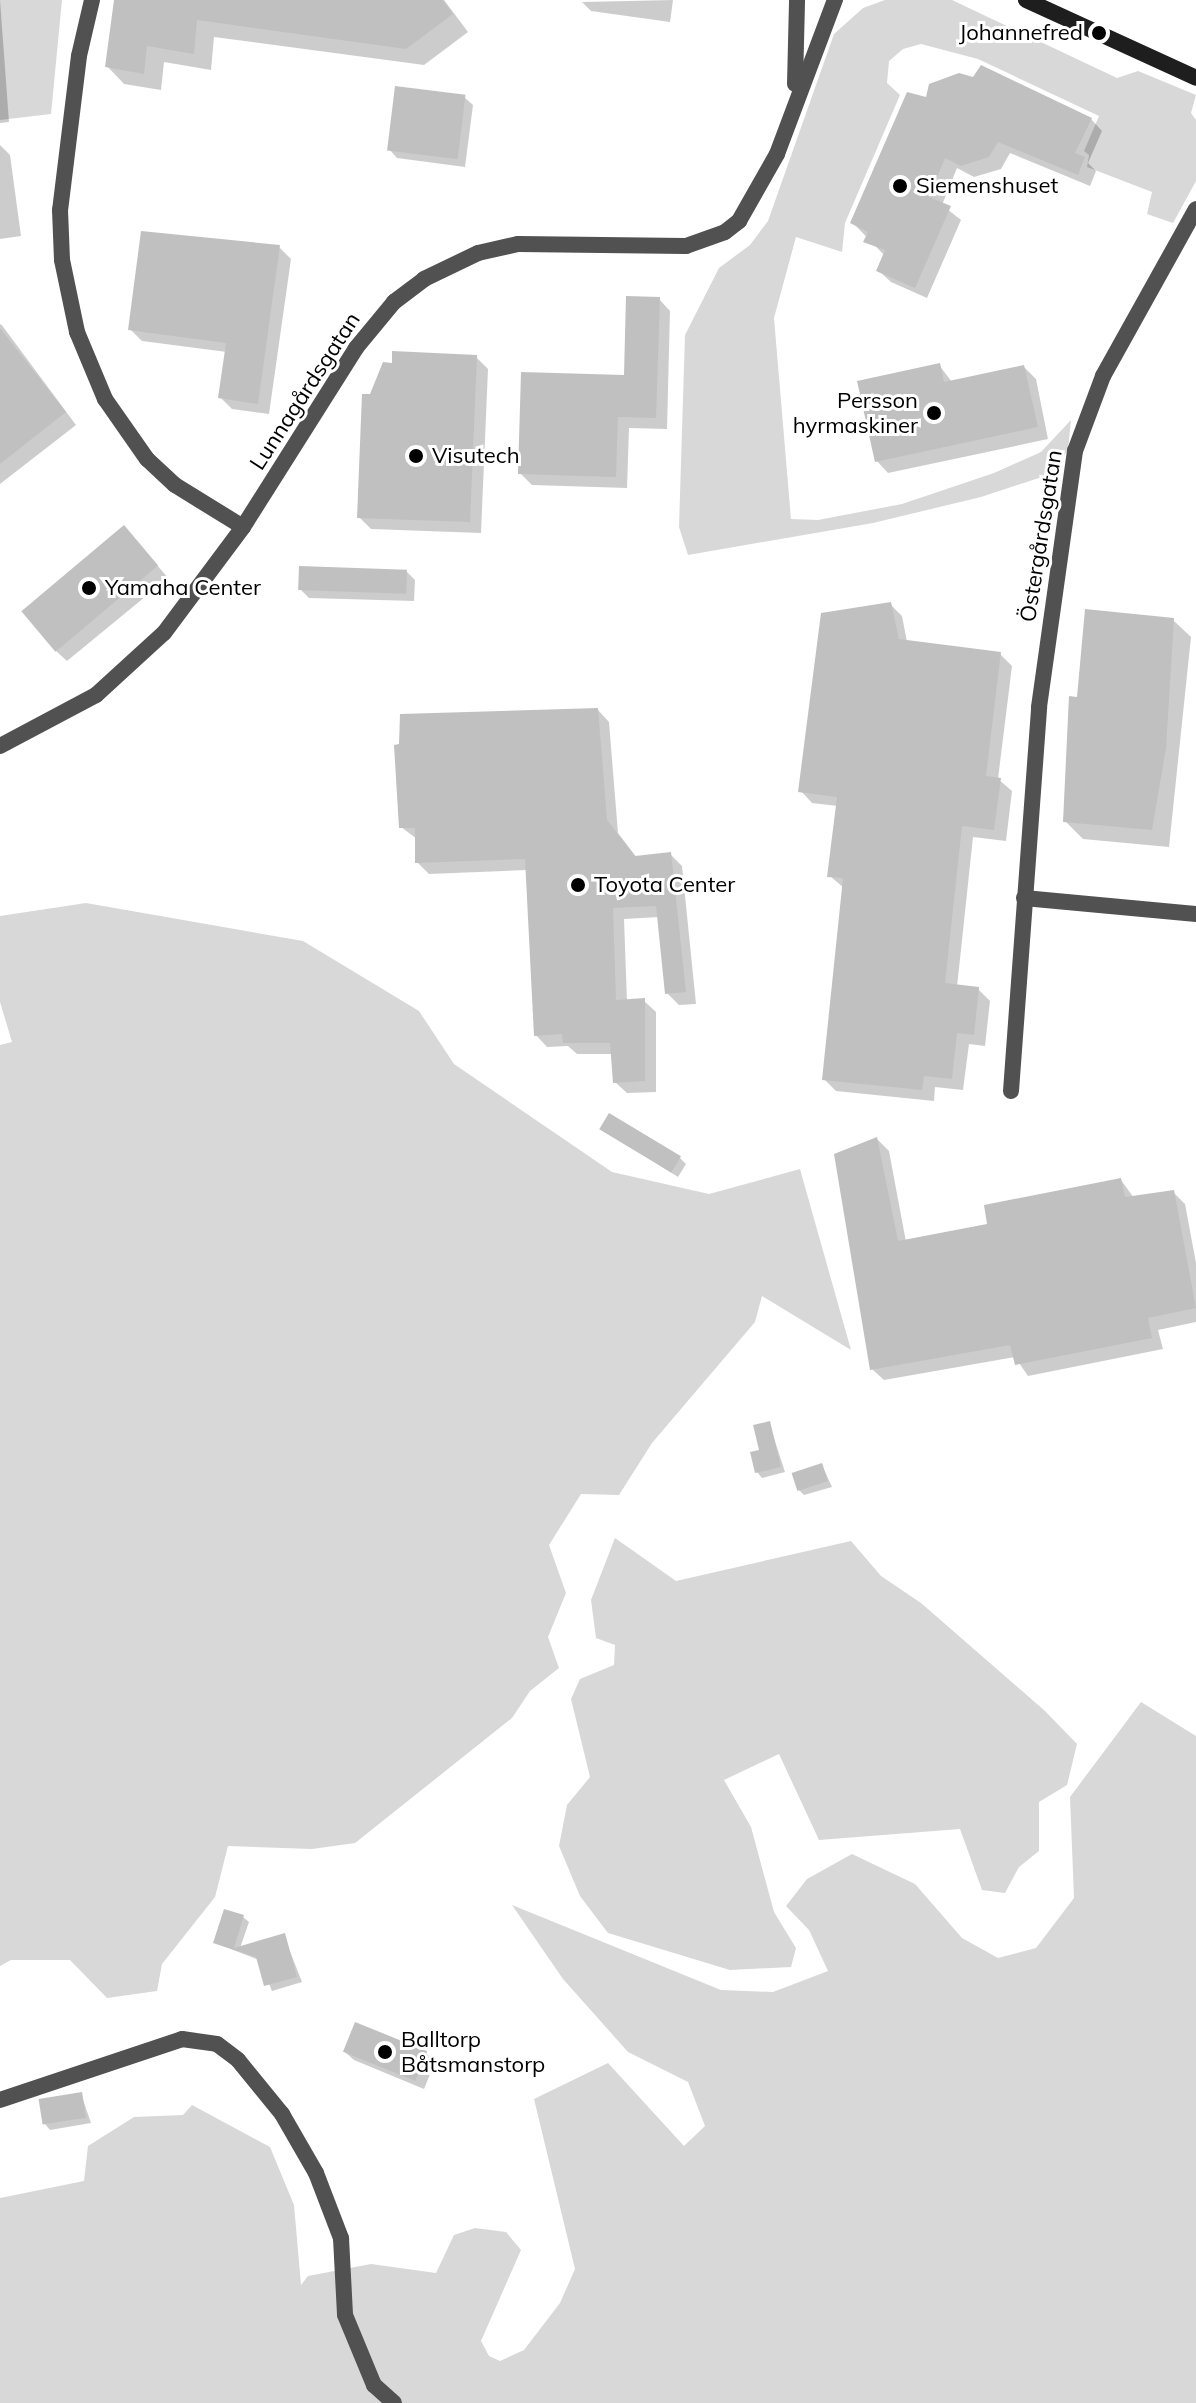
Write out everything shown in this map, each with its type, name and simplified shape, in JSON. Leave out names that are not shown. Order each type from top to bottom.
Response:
[{"type":"street","points":[[92,0],[79,56],[60,210],[62,260],[77,332],[105,399],[147,459],[175,485],[243,527]]},
{"type":"street","name":"Lunnagårdsgatan","points":[[794,97],[797,0]]},
{"type":"street","name":"Lunnagårdsgatan","points":[[0,746],[64,716],[128,668],[164,633],[243,527],[356,348],[394,302],[447,268],[518,244],[659,248],[701,243],[725,232],[754,202],[777,154],[794,97],[835,0]]},
{"type":"street","points":[[1026,0],[1196,78]]},
{"type":"street","name":"Östergårdsgatan","points":[[1011,1091],[1039,707],[1075,451],[1103,376],[1196,209]]},
{"type":"street","points":[[1024,898],[1196,914]]},
{"type":"street","points":[[0,2100],[182,2039],[217,2044],[238,2060],[282,2114],[316,2173],[341,2238],[345,2315],[374,2385],[394,2403]]},
{"type":"shaded area","points":[[0,0],[62,0],[51,114],[0,120]]},
{"type":"shaded area","points":[[885,0],[952,0],[1117,78],[1138,71],[1196,95],[1191,113],[1196,120],[1196,181],[1173,223],[1147,214],[1152,192],[1087,167],[1089,155],[1084,151],[1099,116],[978,59],[921,44],[903,49],[889,61],[887,83],[900,95],[845,223],[842,252],[796,237],[774,318],[791,519],[818,520],[902,504],[994,473],[1041,452],[1071,420],[1068,450],[1051,474],[981,497],[873,523],[688,555],[679,527],[685,335],[719,268],[750,245],[768,221],[834,34],[863,8]]},
{"type":"shaded area","points":[[86,903],[303,941],[419,1011],[454,1064],[612,1172],[709,1194],[800,1169],[851,1350],[762,1296],[755,1322],[652,1443],[619,1495],[581,1494],[549,1545],[566,1593],[548,1637],[559,1668],[530,1691],[512,1718],[355,1843],[312,1849],[228,1846],[215,1897],[162,1964],[157,1991],[107,1998],[70,1960],[11,1960],[0,1966],[0,1045],[12,1042],[0,1002],[0,916]]},
{"type":"shaded area","points":[[615,1538],[676,1581],[851,1541],[881,1576],[921,1603],[1045,1711],[1077,1744],[1067,1785],[1039,1802],[1039,1851],[1019,1867],[1005,1893],[982,1890],[960,1829],[819,1840],[779,1754],[724,1780],[751,1827],[774,1912],[796,1948],[791,1967],[730,1970],[608,1933],[580,1896],[559,1846],[567,1805],[590,1777],[571,1699],[580,1679],[614,1665],[615,1645],[596,1638],[591,1600]]},
{"type":"shaded area","points":[[1141,1702],[1196,1736],[1196,2403],[0,2403],[0,2198],[84,2181],[88,2146],[134,2117],[183,2115],[192,2105],[270,2147],[294,2205],[301,2285],[308,2276],[371,2264],[436,2273],[454,2235],[475,2228],[506,2232],[521,2250],[481,2341],[489,2356],[500,2361],[524,2350],[560,2303],[575,2269],[534,2099],[608,2063],[684,2146],[705,2126],[688,2082],[628,2052],[563,1979],[512,1905],[721,1990],[773,1992],[828,1971],[809,1930],[786,1906],[807,1879],[852,1854],[915,1884],[962,1938],[998,1958],[1036,1948],[1074,1898],[1070,1797]]},
{"type":"building","points":[[114,0],[443,0],[453,14],[406,49],[197,20],[194,54],[147,46],[144,74],[105,67]]},
{"type":"building","name":"Siemenshuset","points":[[981,65],[1092,118],[1075,153],[1085,157],[1078,175],[998,142],[989,157],[961,166],[945,158],[929,197],[951,206],[915,288],[876,271],[885,250],[863,242],[868,232],[850,223],[907,92],[926,97],[929,84],[959,73],[973,77]]},
{"type":"building","points":[[395,86],[465,95],[458,159],[387,151]]},
{"type":"building","points":[[141,231],[280,245],[258,404],[218,398],[226,343],[128,330]]},
{"type":"building","points":[[626,296],[660,297],[656,418],[618,417],[616,477],[518,474],[521,372],[624,375]]},
{"type":"building","points":[[0,328],[66,412],[0,464]]},
{"type":"building","name":"Visutech","points":[[392,351],[477,355],[470,522],[357,518],[362,394],[370,394],[383,362],[392,363]]},
{"type":"building","points":[[940,363],[944,382],[1024,365],[1038,427],[875,462],[857,381]]},
{"type":"building","name":"Yamaha Center","points":[[124,525],[158,566],[55,652],[21,611]]},
{"type":"building","points":[[299,566],[407,570],[406,594],[298,590]]},
{"type":"building","points":[[891,602],[899,639],[1001,652],[986,776],[1001,778],[994,830],[962,826],[945,983],[979,987],[974,1035],[957,1033],[952,1079],[924,1076],[922,1090],[822,1080],[843,878],[827,877],[837,797],[798,792],[821,613]]},
{"type":"building","points":[[1085,609],[1174,618],[1166,748],[1152,830],[1063,822],[1069,696],[1077,697]]},
{"type":"building","name":"Toyota Center","points":[[598,708],[607,820],[635,856],[671,852],[686,992],[665,994],[656,906],[613,908],[616,1000],[645,998],[645,1081],[613,1083],[610,1043],[563,1043],[562,1034],[534,1036],[525,859],[415,863],[415,828],[399,828],[394,745],[399,744],[400,714]]},
{"type":"building","points":[[609,1113],[681,1156],[671,1173],[599,1129]]},
{"type":"building","points":[[877,1137],[898,1241],[987,1224],[984,1205],[1121,1178],[1125,1197],[1174,1190],[1196,1308],[1148,1318],[1152,1338],[1015,1365],[1010,1345],[870,1370],[834,1154]]},
{"type":"building","points":[[770,1421],[781,1467],[755,1473],[750,1452],[759,1450],[753,1425]]},
{"type":"building","points":[[822,1463],[828,1481],[797,1491],[792,1473]]},
{"type":"building","points":[[224,1909],[244,1915],[234,1948],[285,1933],[297,1977],[264,1986],[256,1957],[213,1943]]},
{"type":"building","name":"Balltorp Båtsmanstorp","points":[[355,2022],[427,2051],[415,2081],[343,2052]]},
{"type":"building","points":[[82,2092],[86,2118],[43,2125],[39,2099]]},
{"type":"place","name":"Johannefred","points":[[1099,33]]},
{"type":"place","name":"Siemenshuset","points":[[900,186]]},
{"type":"place","name":"Persson hyrmaskiner","points":[[934,413]]},
{"type":"place","name":"Visutech","points":[[416,456]]},
{"type":"place","name":"Yamaha Center","points":[[89,588]]},
{"type":"place","name":"Toyota Center","points":[[578,885]]},
{"type":"place","name":"Balltorp Båtsmanstorp","points":[[385,2052]]}]
